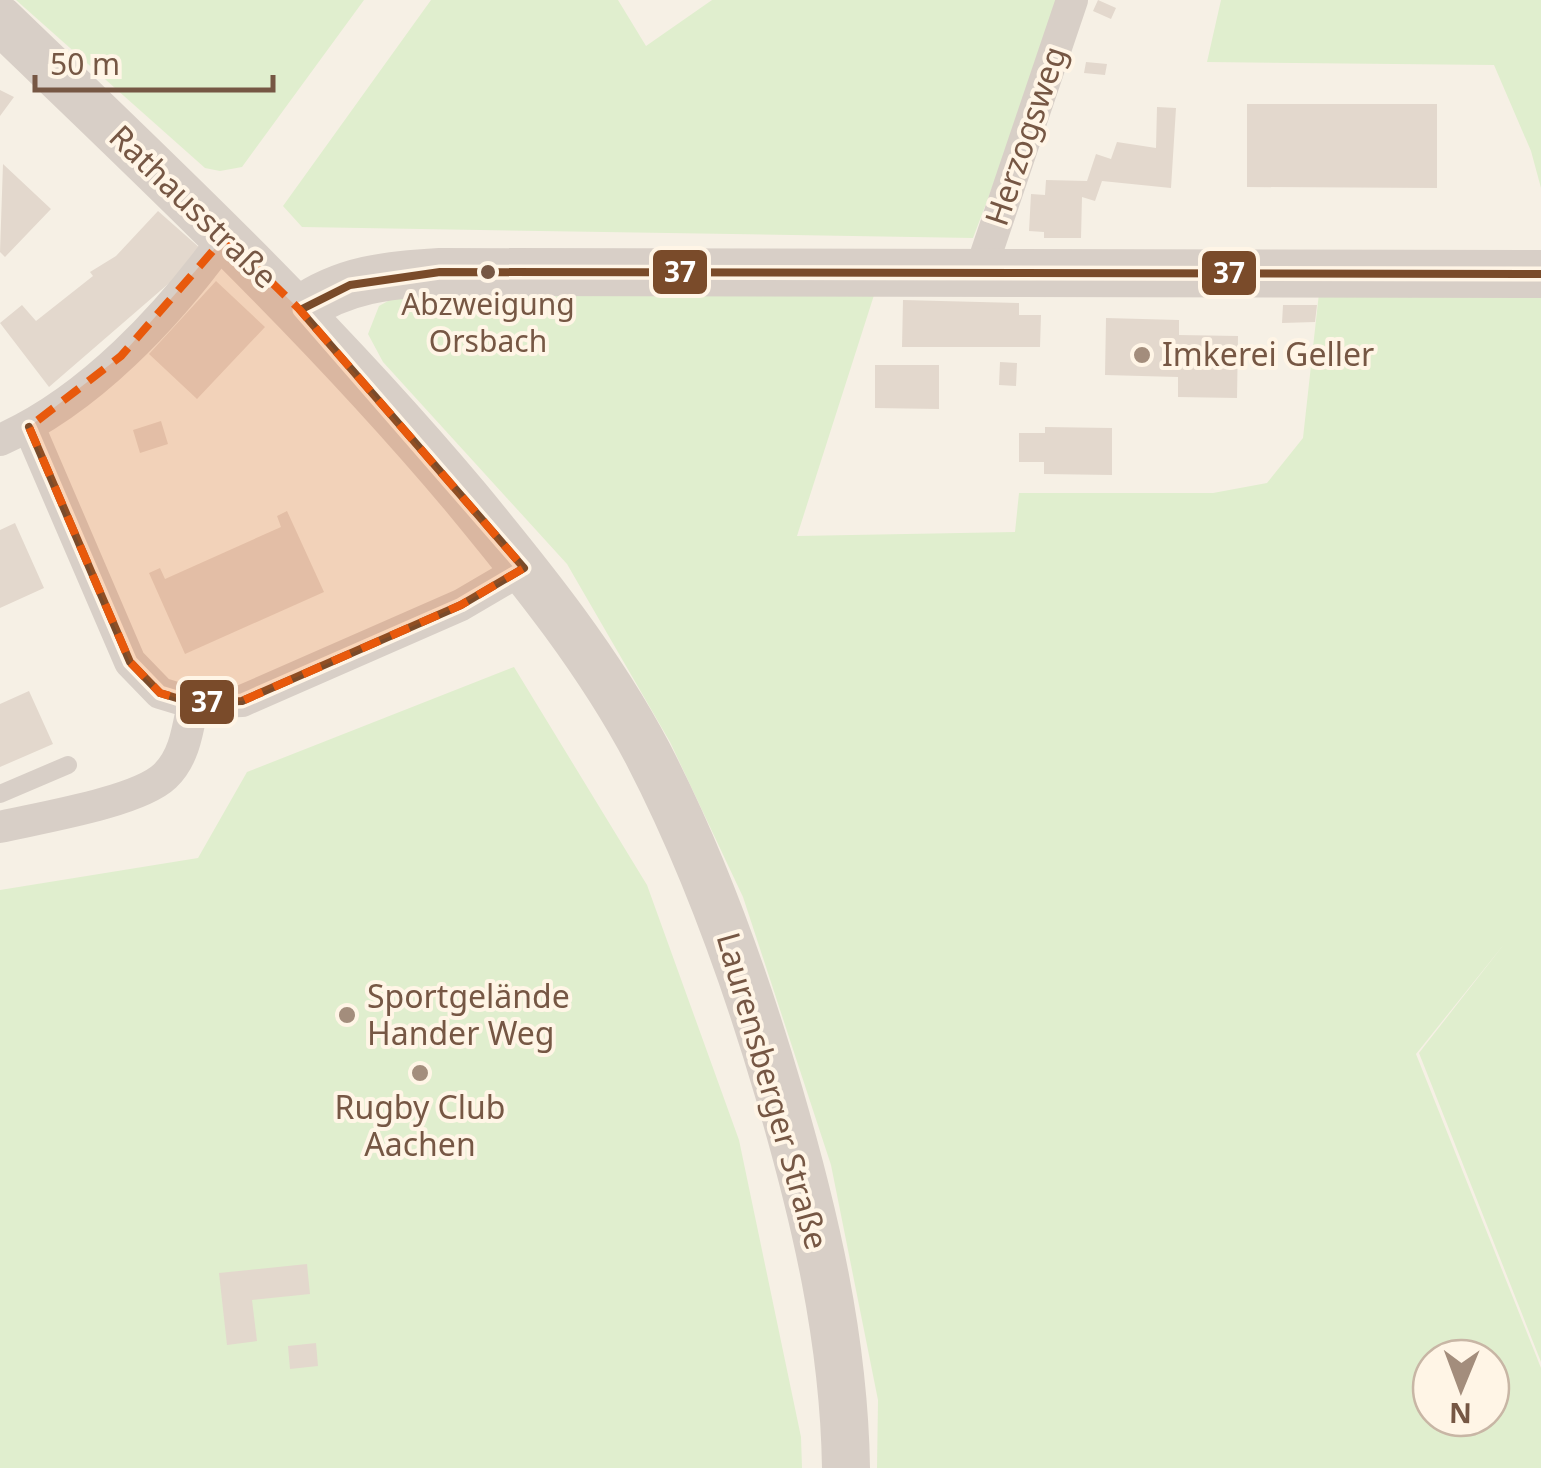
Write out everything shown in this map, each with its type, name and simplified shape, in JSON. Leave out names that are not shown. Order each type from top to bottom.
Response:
[{"type":"street","name":"Herzogsweg","points":[[980,272],[1072,0]]},
{"type":"street","name":"Rathausstraße","points":[[0,20],[300,310]]},
{"type":"street","points":[[225,237],[204,267],[121,356],[14,433],[130,662],[160,694],[193,703],[242,701],[462,605],[524,568]]},
{"type":"street","points":[[300,310],[324,292],[378,276],[424,273],[1541,274]]},
{"type":"street","name":"Laurensberger Straße","points":[[300,310],[524,568],[596,667],[648,754],[741,962],[813,1210],[844,1390],[846,1468]]},
{"type":"street","points":[[0,826],[71,812],[165,776],[184,748],[193,703]]},
{"type":"lane","points":[[0,794],[68,765]]},
{"type":"highlighted area","points":[[225,237],[300,310],[524,568],[461,605],[242,701],[193,703],[160,693],[130,662],[29,427],[121,356]]},
{"type":"green space","points":[[16,0],[364,0],[242,167],[220,171],[205,168]]},
{"type":"green space","points":[[431,0],[618,0],[646,46],[712,0],[1063,0],[973,238],[302,227],[283,206]]},
{"type":"green space","points":[[1221,0],[1541,0],[1541,188],[1531,151],[1494,65],[1207,62]]},
{"type":"green space","points":[[406,291],[875,292],[797,536],[1015,532],[1019,493],[1213,493],[1267,483],[1303,438],[1319,293],[1541,292],[1541,1362],[1419,1053],[1505,943],[1416,1054],[1541,1368],[1541,1468],[877,1468],[878,1400],[831,1165],[743,897],[670,742],[567,564],[383,362],[368,334],[379,306]]},
{"type":"green space","name":"Sportgelände Hander Weg","points":[[514,667],[647,885],[739,1140],[801,1437],[802,1468],[0,1468],[0,890],[198,858],[247,772]]},
{"type":"building","points":[[1098,0],[1116,8],[1111,19],[1093,11]]},
{"type":"building","points":[[1086,62],[1107,64],[1105,75],[1084,73]]},
{"type":"building","points":[[0,90],[14,97],[0,116]]},
{"type":"building","points":[[1247,104],[1437,104],[1437,188],[1247,187]]},
{"type":"building","points":[[1157,107],[1176,108],[1171,188],[1102,181],[1095,201],[1082,197],[1081,238],[1044,238],[1044,232],[1029,231],[1031,194],[1045,195],[1046,180],[1087,181],[1096,154],[1111,159],[1117,142],[1156,148]]},
{"type":"building","points":[[3,164],[51,209],[5,257],[0,252]]},
{"type":"building","points":[[158,211],[201,249],[175,278],[49,387],[0,323],[22,305],[36,321],[93,276],[90,272],[116,256]]},
{"type":"building","points":[[216,281],[265,327],[197,399],[149,354]]},
{"type":"building","points":[[903,300],[1019,303],[1019,315],[1041,315],[1040,347],[902,347]]},
{"type":"building","points":[[1283,305],[1317,305],[1315,322],[1282,323]]},
{"type":"building","points":[[1106,318],[1179,320],[1179,335],[1238,336],[1237,398],[1178,397],[1178,377],[1105,375]]},
{"type":"building","points":[[1000,362],[1017,363],[1016,386],[999,385]]},
{"type":"building","points":[[875,365],[939,365],[939,409],[875,408]]},
{"type":"building","points":[[161,421],[168,444],[140,453],[133,430]]},
{"type":"building","points":[[1045,427],[1112,428],[1112,475],[1044,474],[1044,462],[1019,462],[1019,433],[1045,433]]},
{"type":"building","points":[[287,511],[324,592],[185,654],[149,573],[160,568],[165,579],[281,527],[277,516]]},
{"type":"building","points":[[15,523],[44,588],[0,608],[0,530]]},
{"type":"building","points":[[29,691],[53,744],[0,767],[0,704]]},
{"type":"building","points":[[307,1264],[310,1294],[252,1300],[257,1341],[227,1345],[219,1273]]},
{"type":"building","points":[[316,1343],[318,1366],[290,1369],[288,1346]]},
{"type":"transit line","name":"37","points":[[300,310],[350,285],[440,272],[1541,274]]},
{"type":"transit line","name":"37","points":[[300,310],[524,568]]},
{"type":"transit line","name":"37","points":[[29,427],[130,662],[160,693],[193,703],[242,701],[461,605],[524,568]]},
{"type":"place","name":"Abzweigung Orsbach","points":[[488,272]]},
{"type":"place","name":"Imkerei Geller","points":[[1142,355]]},
{"type":"place","name":"Sportgelände Hander Weg","points":[[347,1015]]},
{"type":"place","name":"Rugby Club Aachen","points":[[420,1073]]}]
